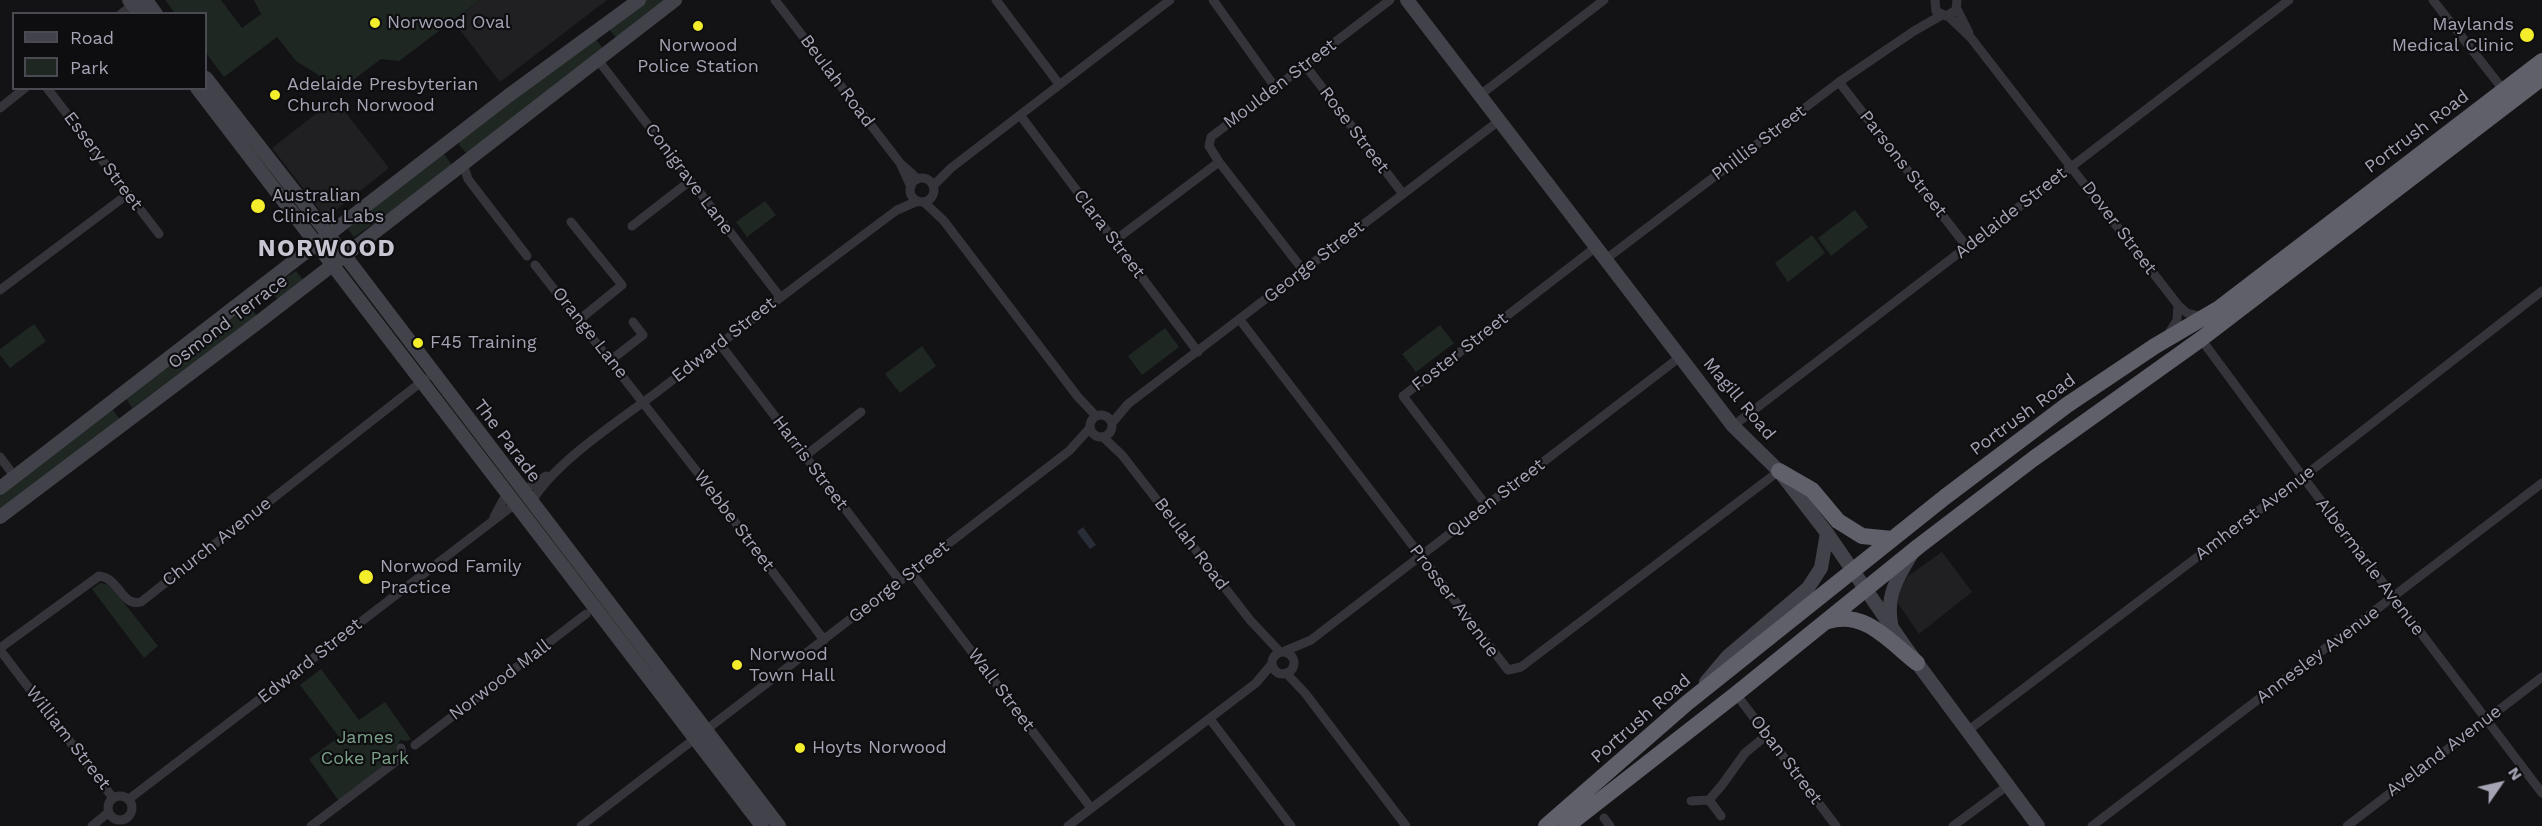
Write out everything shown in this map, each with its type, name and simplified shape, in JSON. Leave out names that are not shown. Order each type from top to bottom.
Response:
[{"type":"highway","name":"Portrush Road","points":[[1567,826],[1828,621],[1913,550],[2033,459],[2201,339],[2507,96],[2542,61]]},
{"type":"highway","name":"Portrush Road","points":[[1546,826],[1687,703],[2029,433],[2155,346],[2211,313],[2507,96],[2542,78]]},
{"type":"highway","points":[[2122,368],[2187,340],[2201,339],[2211,313]]},
{"type":"highway","points":[[1779,471],[1812,490],[1838,521],[1862,536],[1892,539]]},
{"type":"highway","points":[[1828,621],[1843,617],[1863,622],[1917,663]]},
{"type":"main road","name":"Osmond Terrace","points":[[0,488],[508,96],[639,0]]},
{"type":"main road","name":"Osmond Terrace","points":[[0,517],[332,266],[675,0]]},
{"type":"main road","name":"Magill Road","points":[[1407,0],[1733,426],[1779,471],[1827,533],[1966,732],[2038,826]]},
{"type":"main road","name":"The Parade","points":[[207,80],[227,117],[332,266],[421,382],[519,498],[701,735],[779,826]]},
{"type":"main road","name":"The Parade","points":[[199,90],[227,117],[345,255],[432,373],[519,498]]},
{"type":"main road","points":[[116,400],[130,418]]},
{"type":"main road","points":[[1687,703],[1728,656],[1808,588],[1821,568],[1827,533]]},
{"type":"main road","points":[[1892,628],[1889,600],[1894,583],[1913,550]]},
{"type":"main road","name":"The Parade","points":[[701,735],[762,826]]},
{"type":"street","name":"Beulah Road","points":[[775,0],[900,163],[920,185],[925,200],[944,221],[1078,397],[1101,426],[1117,439],[1122,455],[1406,826]]},
{"type":"street","points":[[996,0],[1059,84]]},
{"type":"street","name":"Edward Street","points":[[129,800],[643,402],[897,210],[920,185],[951,168],[1170,0]]},
{"type":"street","points":[[1213,0],[1275,87]]},
{"type":"street","name":"Moulden Street","points":[[1219,162],[1209,146],[1211,137],[1390,0]]},
{"type":"street","points":[[1480,95],[1604,0]]},
{"type":"street","name":"Adelaide Street","points":[[1733,426],[2289,0]]},
{"type":"street","points":[[2433,0],[2507,96]]},
{"type":"street","name":"Dover Street","points":[[1957,3],[1971,38]]},
{"type":"street","name":"Phillis Street","points":[[1606,259],[1839,82],[1914,31],[1945,16],[1957,3]]},
{"type":"street","name":"Dover Street","points":[[1934,4],[1971,38],[2178,305],[2187,313],[2211,313]]},
{"type":"street","name":"Phillis Street","points":[[1914,31],[1934,4]]},
{"type":"street","name":"Conigrave Lane","points":[[598,60],[780,297]]},
{"type":"street","name":"Rose Street","points":[[1305,65],[1403,194]]},
{"type":"street","name":"Parsons Street","points":[[1839,82],[1967,247]]},
{"type":"street","points":[[0,108],[22,90]]},
{"type":"street","name":"Essery Street","points":[[49,90],[159,234]]},
{"type":"street","name":"Clara Street","points":[[1020,115],[1198,352]]},
{"type":"street","name":"George Street","points":[[581,826],[1075,447],[1101,426],[1114,410],[1128,404],[1198,352],[1500,120]]},
{"type":"street","points":[[1114,241],[1219,162],[1303,270]]},
{"type":"street","points":[[463,164],[468,179],[527,256]]},
{"type":"street","points":[[632,226],[690,182]]},
{"type":"street","points":[[920,185],[925,200]]},
{"type":"street","points":[[0,290],[128,194]]},
{"type":"street","name":"Edward Street","points":[[897,210],[925,200]]},
{"type":"street","points":[[571,222],[622,285],[579,320]]},
{"type":"street","name":"Foster Street","points":[[1486,505],[1403,396],[1596,247]]},
{"type":"street","name":"Orange Lane","points":[[536,265],[643,402]]},
{"type":"street","name":"Amherst Avenue","points":[[1966,732],[2303,477],[2542,291]]},
{"type":"street","points":[[2155,346],[2176,324],[2179,315],[2178,305]]},
{"type":"street","name":"Prosser Avenue","points":[[1240,320],[1504,668],[1517,669],[1779,471]]},
{"type":"street","points":[[611,360],[643,335],[633,322]]},
{"type":"street","name":"Albermarle Avenue","points":[[2201,339],[2542,793]]},
{"type":"street","name":"Harris Street","points":[[720,344],[900,581]]},
{"type":"street","name":"Queen Street","points":[[1068,826],[1680,357]]},
{"type":"street","name":"Church Avenue","points":[[1,651],[99,576],[112,581],[128,601],[141,602],[432,373]]},
{"type":"street","name":"Webbe Street","points":[[643,402],[824,640]]},
{"type":"street","points":[[805,456],[861,412]]},
{"type":"street","points":[[0,457],[15,477]]},
{"type":"street","name":"Edward Street","points":[[519,498],[541,487],[554,472]]},
{"type":"street","name":"Annesley Avenue","points":[[2092,826],[2542,483]]},
{"type":"street","name":"Wall Street","points":[[911,572],[1091,808]]},
{"type":"street","name":"Norwood Mall","points":[[415,745],[585,614]]},
{"type":"street","name":"William Street","points":[[1,651],[113,798]]},
{"type":"street","name":"Aveland Avenue","points":[[2347,826],[2542,677]]},
{"type":"street","name":"Oban Street","points":[[1736,694],[1836,826]]},
{"type":"street","points":[[1210,719],[1291,826]]},
{"type":"street","points":[[1691,801],[1709,800],[1728,779],[1745,753],[1767,735]]},
{"type":"street","points":[[311,826],[402,757],[401,748]]},
{"type":"street","points":[[1953,826],[2007,786]]},
{"type":"street","points":[[122,795],[129,800],[132,811],[127,818],[115,819],[109,813],[109,804],[113,798],[122,795]]},
{"type":"street","points":[[1709,800],[1720,816]]},
{"type":"street","points":[[92,826],[109,813]]},
{"type":"street","points":[[127,818],[134,826]]},
{"type":"street","points":[[1604,818],[1610,826]]},
{"type":"shaded area","points":[[480,0],[607,0],[500,82],[453,21]]},
{"type":"shaded area","points":[[335,99],[389,168],[326,218],[272,148]]},
{"type":"shaded area","points":[[1083,527],[1096,545],[1090,549],[1077,532]]},
{"type":"shaded area","points":[[1942,552],[1972,592],[1919,634],[1897,602],[1901,587],[1908,576]]},
{"type":"green space","points":[[165,0],[221,0],[242,28],[261,14],[254,0],[480,0],[399,61],[381,59],[341,89],[296,61],[277,37],[224,77],[207,54],[207,12],[174,12]]},
{"type":"green space","points":[[644,0],[670,0],[618,40],[608,28]]},
{"type":"green space","points":[[595,38],[604,50],[467,154],[459,145],[460,141]]},
{"type":"green space","points":[[444,154],[452,165],[407,201],[354,237],[348,229],[359,218]]},
{"type":"green space","points":[[765,201],[776,215],[747,237],[736,222]]},
{"type":"green space","points":[[1855,210],[1868,227],[1831,256],[1818,238]]},
{"type":"green space","points":[[1812,235],[1825,253],[1788,282],[1775,263]]},
{"type":"green space","points":[[296,271],[303,280],[278,300],[269,288]]},
{"type":"green space","points":[[247,303],[257,316],[132,408],[126,398]]},
{"type":"green space","points":[[34,324],[46,341],[10,368],[0,355],[0,349]]},
{"type":"green space","points":[[1440,325],[1454,343],[1416,372],[1402,354]]},
{"type":"green space","points":[[1165,328],[1179,347],[1142,375],[1128,356]]},
{"type":"green space","points":[[922,346],[936,366],[900,393],[885,374]]},
{"type":"green space","points":[[112,409],[120,419],[0,513],[0,492]]},
{"type":"green space","points":[[100,583],[110,585],[158,646],[144,658],[92,589]]},
{"type":"green space","name":"James Coke Park","points":[[321,669],[359,720],[385,702],[411,739],[400,740],[390,767],[341,804],[309,759],[339,737],[300,685]]},
{"type":"place","name":"Norwood Oval","points":[[375,23]]},
{"type":"place","name":"Norwood Police Station","points":[[698,26]]},
{"type":"place","name":"Maylands Medical Clinic","points":[[2527,35]]},
{"type":"place","name":"Adelaide Presbyterian Church Norwood","points":[[275,95]]},
{"type":"place","name":"Australian Clinical Labs","points":[[258,206]]},
{"type":"place","name":"F45 Training","points":[[418,343]]},
{"type":"place","name":"Norwood Family Practice","points":[[366,577]]},
{"type":"place","name":"Norwood Town Hall","points":[[737,665]]},
{"type":"place","name":"Hoyts Norwood","points":[[800,748]]},
{"type":"district","name":"NORWOOD","points":[[327,249]]}]
